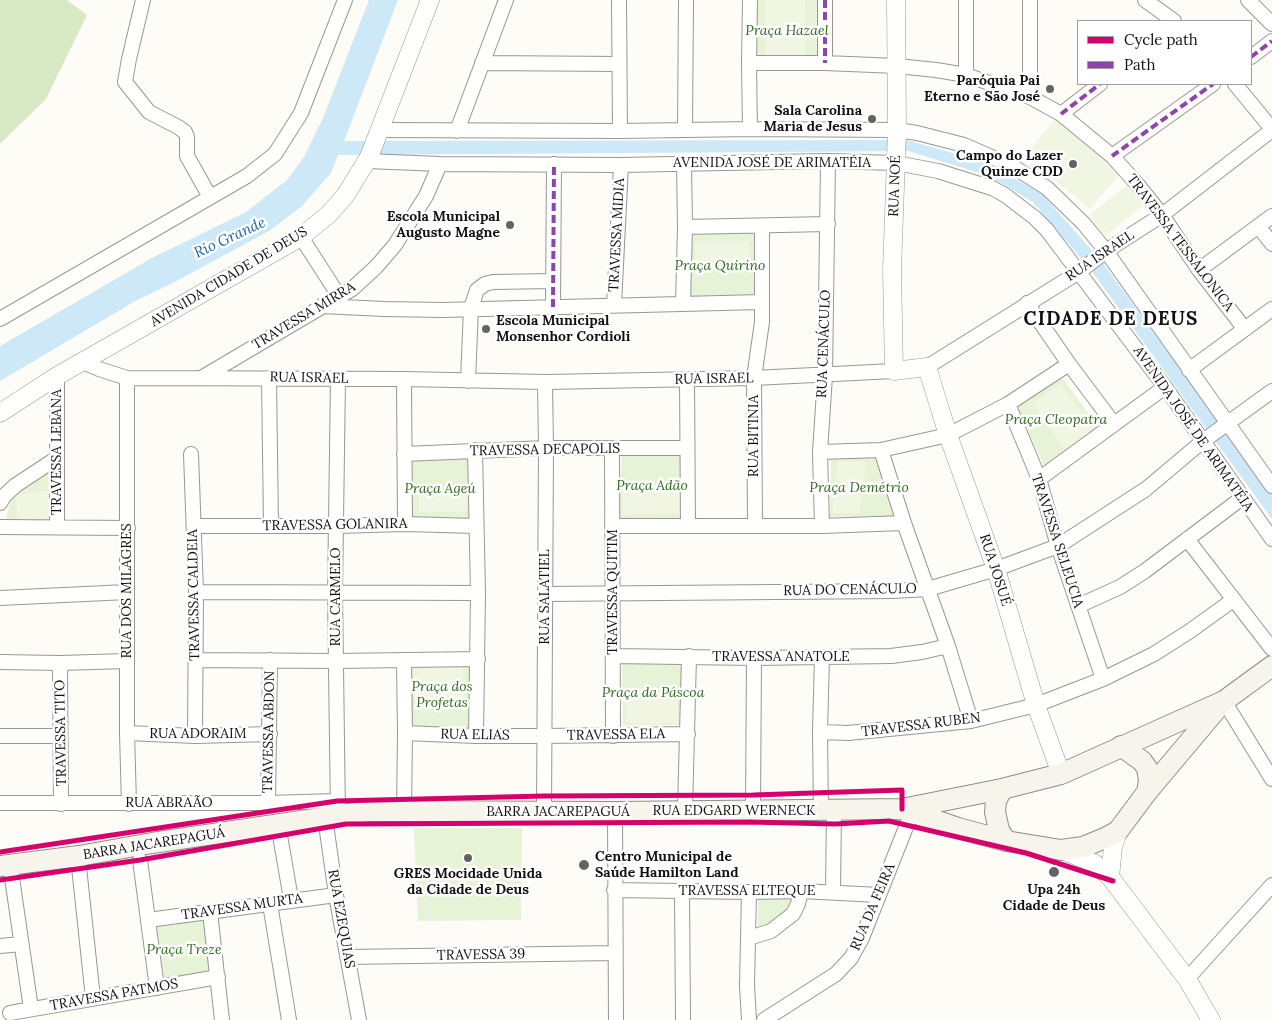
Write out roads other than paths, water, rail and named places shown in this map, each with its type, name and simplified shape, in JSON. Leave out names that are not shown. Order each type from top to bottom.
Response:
[{"type":"main road","points":[[907,811],[1061,774],[1224,701],[1272,666]]},
{"type":"main road","points":[[907,811],[1006,841],[1061,850],[1083,847],[1105,838],[1118,830],[1147,792],[1224,701]]},
{"type":"main road","points":[[1121,746],[1142,761],[1147,768],[1149,781],[1147,792]]},
{"type":"main road","points":[[1002,789],[996,801],[995,812],[999,830],[1006,841]]},
{"type":"main road","name":"RUA EDGARD WERNECK","points":[[5,865],[79,856],[278,824],[333,811],[907,811]]},
{"type":"street","points":[[143,0],[125,82],[149,112],[185,132],[187,137],[187,156],[210,197]]},
{"type":"street","points":[[0,319],[247,176],[275,154],[301,113],[345,0]]},
{"type":"street","name":"AVENIDA CIDADE DE DEUS","points":[[0,413],[57,376],[301,237],[329,214],[345,196],[368,159],[430,0]]},
{"type":"street","points":[[457,130],[506,0]]},
{"type":"street","points":[[619,0],[620,131]]},
{"type":"street","points":[[685,130],[686,0]]},
{"type":"street","points":[[750,0],[750,129]]},
{"type":"street","points":[[825,0],[825,63]]},
{"type":"street","name":"RUA NOÉ","points":[[894,371],[892,270],[897,132],[896,0]]},
{"type":"street","points":[[966,0],[966,75]]},
{"type":"street","points":[[1030,0],[1030,97]]},
{"type":"street","points":[[1145,0],[1173,20]]},
{"type":"street","points":[[1248,0],[1272,24]]},
{"type":"street","points":[[1252,56],[1272,41]]},
{"type":"street","points":[[482,63],[619,64]]},
{"type":"street","name":"TRAVESSA TESSALONICA","points":[[749,63],[825,63],[897,66],[966,75],[1030,97],[1061,114],[1112,156],[1138,184],[1162,215],[1199,270],[1244,328]]},
{"type":"street","points":[[1061,114],[1099,85]]},
{"type":"street","points":[[1112,156],[1212,85]]},
{"type":"street","points":[[1236,85],[1272,130]]},
{"type":"street","points":[[379,134],[457,130],[620,131],[750,129],[917,133],[964,145],[1012,166],[1047,188],[1084,224],[1189,370],[1226,425],[1270,479]]},
{"type":"street","name":"RUA ISRAEL","points":[[83,362],[127,378],[404,379],[545,382],[824,376],[927,367],[1080,270],[1162,215],[1272,130]]},
{"type":"street","name":"AVENIDA JOSÉ DE ARIMATÉIA","points":[[368,159],[440,164],[621,165],[896,161],[938,170],[992,188],[1035,218],[1080,270],[1205,439],[1242,498],[1272,539]]},
{"type":"street","name":"RUA CENÁCULO","points":[[822,526],[820,452],[824,376],[828,161]]},
{"type":"street","points":[[683,303],[684,163]]},
{"type":"street","name":"TRAVESSA MIRRA","points":[[202,378],[352,289],[376,267],[395,245],[426,196],[440,164]]},
{"type":"street","points":[[553,307],[554,164]]},
{"type":"street","name":"TRAVESSA MIDIA","points":[[614,305],[621,165]]},
{"type":"street","points":[[1199,270],[1272,216]]},
{"type":"street","points":[[685,227],[828,224]]},
{"type":"street","name":"RUA BITINIA","points":[[754,526],[754,378],[762,322],[762,226]]},
{"type":"street","points":[[1258,227],[1272,244]]},
{"type":"street","points":[[301,237],[339,296]]},
{"type":"street","points":[[468,381],[471,308],[477,290],[485,284],[493,282],[552,281]]},
{"type":"street","points":[[322,306],[384,309],[761,302]]},
{"type":"street","points":[[1027,304],[1114,424]]},
{"type":"street","points":[[1189,370],[1272,309]]},
{"type":"street","points":[[820,452],[881,450],[948,435],[1008,404],[1069,364]]},
{"type":"street","name":"RUA JOSUÉ","points":[[927,367],[948,435],[996,569],[1036,705],[1061,774]]},
{"type":"street","name":"TRAVESSA LEBANA","points":[[57,376],[57,527]]},
{"type":"street","name":"RUA DOS MILAGRES","points":[[127,378],[127,733],[129,804]]},
{"type":"street","points":[[269,378],[271,526]]},
{"type":"street","name":"RUA CARMELO","points":[[333,811],[338,379]]},
{"type":"street","points":[[404,379],[405,524]]},
{"type":"street","points":[[687,379],[688,526]]},
{"type":"street","name":"RUA SALATIEL","points":[[544,812],[545,382]]},
{"type":"street","points":[[1039,480],[1165,387]]},
{"type":"street","name":"RUA DO CENÁCULO","points":[[545,594],[893,591],[928,589],[996,569],[1058,546],[1134,498],[1205,439],[1272,391]]},
{"type":"street","name":"TRAVESSA SELEUCIA","points":[[1008,404],[1039,480],[1058,546],[1103,679]]},
{"type":"street","name":"TRAVESSA DECAPOLIS","points":[[404,454],[546,448],[687,448]]},
{"type":"street","name":"TRAVESSA QUITIM","points":[[612,449],[613,736]]},
{"type":"street","points":[[476,450],[478,593],[476,736]]},
{"type":"street","points":[[881,450],[904,523],[948,646],[970,721]]},
{"type":"street","name":"TRAVESSA CALDEIA","points":[[191,454],[196,592],[195,736]]},
{"type":"street","points":[[0,503],[5,495],[16,485],[57,458]]},
{"type":"street","points":[[1078,606],[1120,587],[1145,571],[1242,498]]},
{"type":"street","points":[[612,526],[822,526],[904,523]]},
{"type":"street","name":"TRAVESSA GOLANIRA","points":[[194,526],[405,524],[476,526]]},
{"type":"street","points":[[0,527],[128,528]]},
{"type":"street","points":[[1187,540],[1272,649]]},
{"type":"street","points":[[0,598],[127,592]]},
{"type":"street","points":[[196,592],[478,593]]},
{"type":"street","name":"TRAVESSA RUBEN","points":[[820,732],[848,733],[970,721],[1036,705],[1103,679],[1154,654],[1233,600]]},
{"type":"street","name":"TRAVESSA ANATOLE","points":[[613,656],[754,658],[891,656],[948,646]]},
{"type":"street","points":[[685,810],[689,656]]},
{"type":"street","points":[[822,657],[820,732],[828,810],[833,892]]},
{"type":"street","points":[[195,660],[336,661],[478,658]]},
{"type":"street","points":[[753,810],[754,658]]},
{"type":"street","name":"TRAVESSA ABDON","points":[[268,803],[270,660]]},
{"type":"street","points":[[404,660],[404,811]]},
{"type":"street","points":[[0,662],[127,661]]},
{"type":"street","name":"TRAVESSA TITO","points":[[60,663],[61,804]]},
{"type":"street","points":[[1224,701],[1272,779]]},
{"type":"street","name":"RUA ADORAIM","points":[[127,733],[195,736],[270,734]]},
{"type":"street","name":"RUA ELIAS","points":[[405,733],[545,736]]},
{"type":"street","name":"TRAVESSA ELA","points":[[545,736],[688,734]]},
{"type":"street","points":[[0,736],[60,736]]},
{"type":"street","name":"RUA ABRAÃO","points":[[0,803],[268,803],[333,811]]},
{"type":"street","name":"RUA EZEQUIAS","points":[[333,811],[336,895],[359,1020]]},
{"type":"street","name":"RUA DA FEIRA","points":[[764,1020],[836,974],[851,958],[862,938],[879,894],[907,811]]},
{"type":"street","points":[[615,812],[616,1020]]},
{"type":"street","points":[[278,824],[291,899]]},
{"type":"street","points":[[1110,877],[1113,847],[1118,830]]},
{"type":"street","points":[[1061,850],[1094,863],[1110,877],[1187,979],[1211,1020]]},
{"type":"street","points":[[79,856],[93,998]]},
{"type":"street","points":[[140,860],[157,988]]},
{"type":"street","points":[[5,865],[21,944],[31,1009]]},
{"type":"street","points":[[1187,979],[1272,885]]},
{"type":"street","name":"TRAVESSA ELTEQUE","points":[[614,890],[682,892],[801,891],[879,894]]},
{"type":"street","points":[[749,938],[771,931],[793,914],[801,891]]},
{"type":"street","points":[[682,892],[683,1020]]},
{"type":"street","points":[[748,1020],[749,892]]},
{"type":"street","name":"TRAVESSA MURTA","points":[[148,920],[270,904],[291,899],[336,895]]},
{"type":"street","points":[[270,904],[289,1020]]},
{"type":"street","points":[[210,912],[222,1020]]},
{"type":"street","points":[[0,946],[21,944]]},
{"type":"street","name":"TRAVESSA 39","points":[[347,957],[615,953]]},
{"type":"street","name":"TRAVESSA PATMOS","points":[[10,1014],[218,977]]},
{"type":"water","name":"Rio Grande","points":[[369,0],[398,0],[344,141],[907,140],[987,163],[1042,194],[1102,262],[1272,494],[1272,519],[1091,270],[1033,202],[983,174],[908,151],[338,155],[331,173],[302,206],[269,231],[169,285],[137,300],[0,381],[0,346],[152,258],[246,212],[287,180],[304,157],[323,118]]},
{"type":"place","name":"Paróquia Pai Eterno e São José","points":[[1050,89]]},
{"type":"place","name":"Sala Carolina Maria de Jesus","points":[[872,119]]},
{"type":"place","name":"Campo do Lazer Quinze CDD","points":[[1073,164]]},
{"type":"place","name":"Escola Municipal Augusto Magne","points":[[510,225]]},
{"type":"place","name":"Escola Municipal Monsenhor Cordioli","points":[[486,329]]},
{"type":"place","name":"GRES Mocidade Unida da Cidade de Deus","points":[[468,858]]},
{"type":"place","name":"Centro Municipal de Saúde Hamilton Land","points":[[584,865]]},
{"type":"place","name":"Upa 24h Cidade de Deus","points":[[1054,872]]},
{"type":"district","name":"CIDADE DE DEUS","points":[[1111,320]]},
{"type":"park label","name":"Praça Hazael","points":[[787,31]]},
{"type":"park label","name":"Praça Quirino","points":[[720,266]]},
{"type":"park label","name":"Praça Cleopatra","points":[[1056,420]]},
{"type":"park label","name":"Praça Adão","points":[[652,486]]},
{"type":"park label","name":"Praça Demétrio","points":[[859,488]]},
{"type":"park label","name":"Praça Ageú","points":[[440,489]]},
{"type":"park label","name":"Praça da Páscoa","points":[[653,693]]},
{"type":"park label","name":"Praça dos Profetas","points":[[442,696]]},
{"type":"park label","name":"Praça Treze","points":[[184,950]]}]
